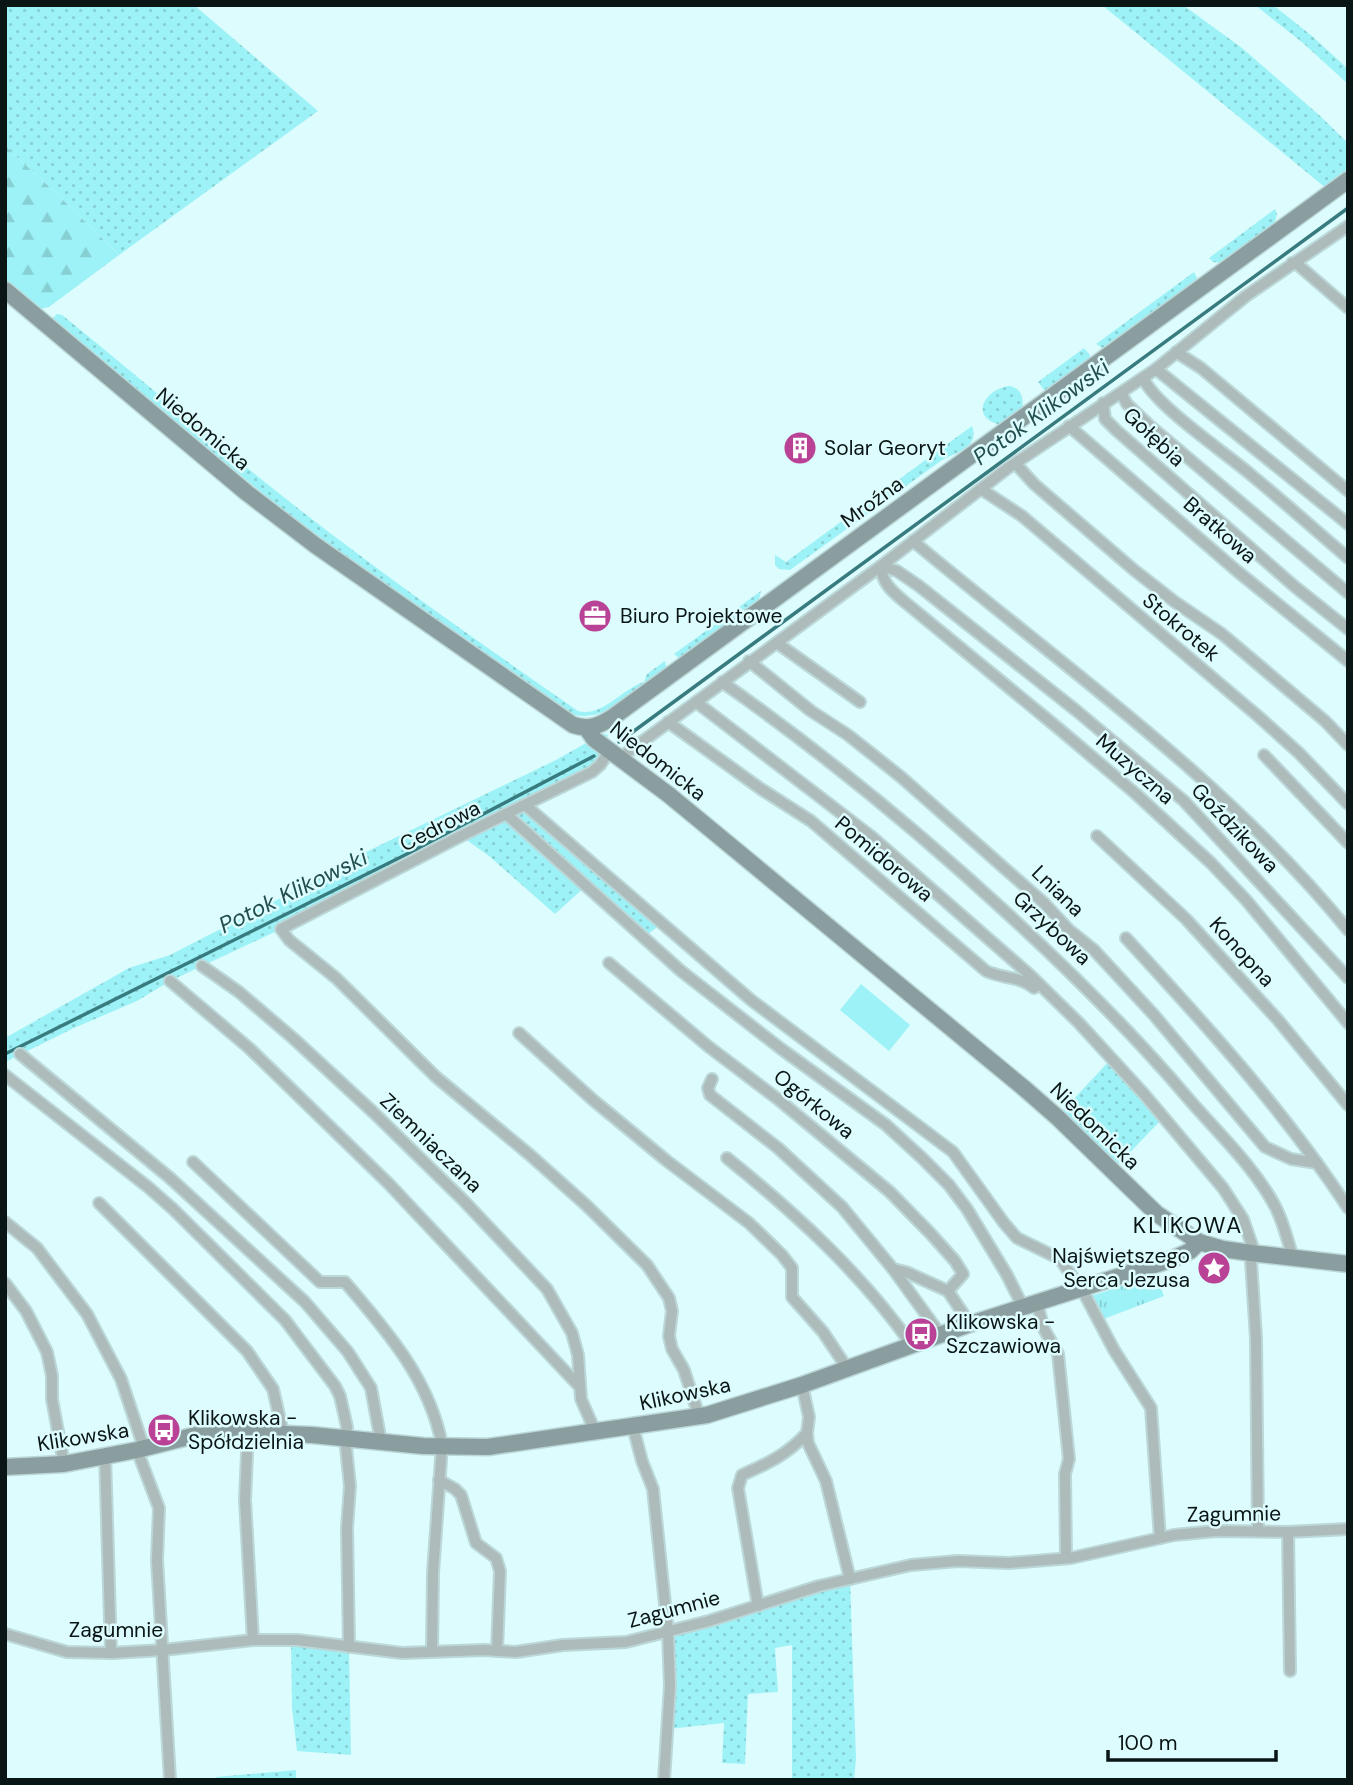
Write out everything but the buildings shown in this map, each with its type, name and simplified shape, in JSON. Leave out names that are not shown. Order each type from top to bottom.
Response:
[{"type":"street","name":"Mroźna","points":[[587,729],[613,717],[1348,180]]},
{"type":"street","name":"Cedrowa","points":[[699,1416],[684,1370],[672,1349],[669,1336],[672,1311],[669,1298],[647,1265],[547,1170],[493,1122],[436,1077],[335,978],[289,940],[281,929],[592,772],[615,754],[668,722],[981,489],[1069,426],[1156,369],[1292,263],[1348,226]]},
{"type":"street","points":[[1292,263],[1297,264],[1348,308]]},
{"type":"street","name":"Niedomicka","points":[[5,290],[247,493],[315,545],[573,725],[587,729],[592,737],[696,817],[1033,1096],[1167,1222],[1199,1242]]},
{"type":"street","points":[[1176,352],[1200,368],[1348,491]]},
{"type":"street","points":[[1156,369],[1348,524]]},
{"type":"street","points":[[1143,378],[1150,391],[1167,407],[1348,558]]},
{"type":"street","name":"Gołębia","points":[[1121,393],[1127,404],[1149,425],[1348,593]]},
{"type":"street","name":"Gołębia","points":[[1103,403],[1105,419],[1116,430],[1285,578],[1348,629]]},
{"type":"street","name":"Bratkowa","points":[[1069,426],[1237,571],[1348,660]]},
{"type":"street","name":"Stokrotek","points":[[1016,464],[1034,484],[1134,570],[1222,634],[1325,721],[1348,745]]},
{"type":"street","name":"Stokrotek","points":[[981,489],[1022,516],[1259,717],[1299,753],[1348,804]]},
{"type":"street","name":"Goździkowa","points":[[913,541],[1098,689],[1204,780],[1307,883],[1348,930]]},
{"type":"street","name":"Goździkowa","points":[[881,566],[897,571],[919,586],[1145,766],[1184,801],[1348,978]]},
{"type":"street","name":"Muzyczna","points":[[881,566],[886,585],[906,603],[1086,751],[1211,863],[1246,900],[1348,1023]]},
{"type":"street","points":[[777,643],[860,702]]},
{"type":"street","name":"Lniana","points":[[750,661],[811,711],[848,735],[901,777],[1044,902],[1147,1006],[1265,1147],[1291,1159],[1317,1163]]},
{"type":"street","name":"Grzybowa","points":[[722,682],[889,809],[969,878],[1095,995],[1152,1055],[1249,1169],[1277,1210],[1293,1258]]},
{"type":"street","name":"Pomidorowa","points":[[696,702],[872,837],[1022,968],[1074,1019],[1174,1128],[1223,1188],[1251,1236],[1256,1338],[1258,1531]]},
{"type":"street","name":"Pomidorowa","points":[[668,722],[761,789],[811,821],[986,971],[1027,981],[1063,1014],[1074,1019]]},
{"type":"street","points":[[1264,755],[1348,843]]},
{"type":"street","points":[[525,804],[751,1000],[953,1152],[1017,1238],[1060,1259],[1151,1408],[1160,1538]]},
{"type":"street","points":[[506,814],[681,971],[780,1048],[886,1125],[949,1185],[967,1209],[1007,1275],[1030,1305],[1058,1354],[1069,1459],[1065,1474],[1066,1559]]},
{"type":"street","name":"Konopna","points":[[1097,836],[1202,936],[1278,1020],[1348,1105]]},
{"type":"street","points":[[1126,938],[1234,1057],[1317,1163],[1348,1208]]},
{"type":"street","name":"Ogórkowa","points":[[609,963],[709,1047],[798,1115],[913,1213],[963,1274],[948,1291]]},
{"type":"street","name":"Ziemniaczana","points":[[202,966],[239,992],[373,1112],[464,1201],[547,1289],[572,1334],[578,1355],[581,1399],[595,1432]]},
{"type":"street","name":"Ziemniaczana","points":[[170,981],[249,1048],[389,1184],[579,1387]]},
{"type":"street","points":[[519,1033],[667,1161],[749,1223],[782,1255],[792,1268],[792,1297],[823,1332],[847,1368]]},
{"type":"street","points":[[20,1055],[170,1178],[305,1302],[348,1352],[371,1388],[381,1442]]},
{"type":"street","points":[[5,1075],[148,1187],[217,1251],[285,1320],[335,1386],[347,1427],[345,1438],[350,1486],[347,1528],[349,1647]]},
{"type":"street","points":[[712,1079],[708,1088],[710,1095],[778,1148],[842,1207],[893,1269],[940,1334]]},
{"type":"street","points":[[727,1158],[808,1225],[873,1296],[911,1345]]},
{"type":"street","points":[[193,1162],[320,1282],[345,1282],[383,1326],[419,1378],[442,1445],[433,1573],[432,1651]]},
{"type":"street","points":[[99,1203],[247,1351],[273,1389],[283,1433]]},
{"type":"street","points":[[5,1222],[37,1248],[87,1314],[121,1379],[159,1508],[157,1560],[170,1780]]},
{"type":"street","points":[[1199,1242],[1251,1253],[1348,1264]]},
{"type":"street","name":"Klikowska","points":[[5,1467],[64,1464],[212,1431],[283,1433],[381,1442],[488,1447],[699,1416],[802,1385],[940,1334],[1170,1260],[1191,1251],[1199,1242]]},
{"type":"street","points":[[893,1269],[948,1291],[970,1324]]},
{"type":"street","points":[[5,1283],[26,1311],[47,1352],[52,1376],[52,1399],[64,1464]]},
{"type":"street","points":[[802,1385],[809,1418],[808,1443],[826,1481],[850,1578]]},
{"type":"street","points":[[633,1427],[653,1489],[668,1633],[670,1686],[664,1780]]},
{"type":"street","points":[[248,1431],[245,1500],[253,1640]]},
{"type":"street","points":[[758,1606],[738,1488],[742,1475],[768,1465],[807,1433]]},
{"type":"street","points":[[105,1455],[111,1653]]},
{"type":"street","points":[[439,1480],[461,1495],[476,1542],[496,1558],[500,1571],[497,1651]]},
{"type":"street","name":"Zagumnie","points":[[5,1634],[66,1652],[163,1650],[253,1640],[298,1640],[402,1653],[516,1652],[563,1645],[626,1642],[668,1633],[850,1578],[920,1564],[1066,1559],[1160,1538],[1216,1531],[1348,1529]]},
{"type":"street","points":[[1288,1532],[1290,1671]]},
{"type":"green space","points":[[5,5],[194,5],[318,111],[119,255],[5,146]]},
{"type":"green space","points":[[1102,5],[1183,5],[1242,48],[1348,143],[1348,172],[1326,188]]},
{"type":"green space","points":[[1255,5],[1273,5],[1312,36],[1348,69],[1348,84],[1303,43]]},
{"type":"green space","points":[[5,146],[119,255],[49,307],[40,309],[5,281]]},
{"type":"green space","points":[[1275,209],[1277,214],[1274,225],[1222,263],[1213,262],[1209,258]]},
{"type":"green space","points":[[1194,272],[1196,282],[1106,350],[1096,344]]},
{"type":"green space","points":[[57,314],[62,315],[338,539],[578,711],[587,712],[604,706],[644,682],[647,674],[665,661],[667,671],[612,709],[587,716],[575,715],[560,708],[297,522],[56,322],[53,318]]},
{"type":"green space","points":[[1084,348],[1090,355],[1088,361],[1048,390],[1044,390],[1038,382]]},
{"type":"green space","points":[[1010,386],[1017,389],[1021,395],[1022,410],[1001,425],[985,416],[984,404],[993,392]]},
{"type":"green space","points":[[972,426],[973,439],[960,452],[942,460],[790,570],[779,569],[775,565],[775,555],[786,562]]},
{"type":"green space","points":[[761,591],[758,603],[681,660],[674,654]]},
{"type":"green space","points":[[587,729],[608,735],[598,760],[600,765],[526,804],[663,923],[645,936],[586,886],[555,914],[489,856],[461,836],[281,929],[170,981],[137,1001],[5,1062],[5,1038],[129,968],[170,955],[368,851],[556,760],[593,739]]},
{"type":"green space","points":[[861,984],[910,1025],[889,1051],[840,1010]]},
{"type":"green space","points":[[1111,1059],[1164,1117],[1112,1171],[1057,1117]]},
{"type":"green space","points":[[1156,1275],[1164,1296],[1101,1320],[1091,1296]]},
{"type":"green space","points":[[850,1579],[856,1759],[854,1780],[792,1780],[792,1645],[775,1648],[778,1692],[748,1694],[745,1764],[722,1763],[724,1723],[668,1729],[668,1633]]},
{"type":"green space","points":[[291,1640],[349,1647],[351,1755],[297,1751],[292,1708]]},
{"type":"green space","points":[[296,1770],[296,1780],[216,1780],[216,1777]]},
{"type":"waterway","name":"Potok Klikowski","points":[[619,742],[1348,208]]},
{"type":"waterway","name":"Potok Klikowski","points":[[5,1054],[409,853],[594,756]]},
{"type":"place","name":"Solar Georyt","points":[[800,448]]},
{"type":"place","name":"Biuro Projektowe","points":[[595,616]]},
{"type":"place","name":"Najświętszego Serca Jezusa","points":[[1214,1268]]},
{"type":"place","name":"Klikowska - Szczawiowa","points":[[921,1334]]},
{"type":"place","name":"Klikowska - Spółdzielnia","points":[[164,1430]]},
{"type":"district","name":"KLIKOWA","points":[[1188,1225]]}]
